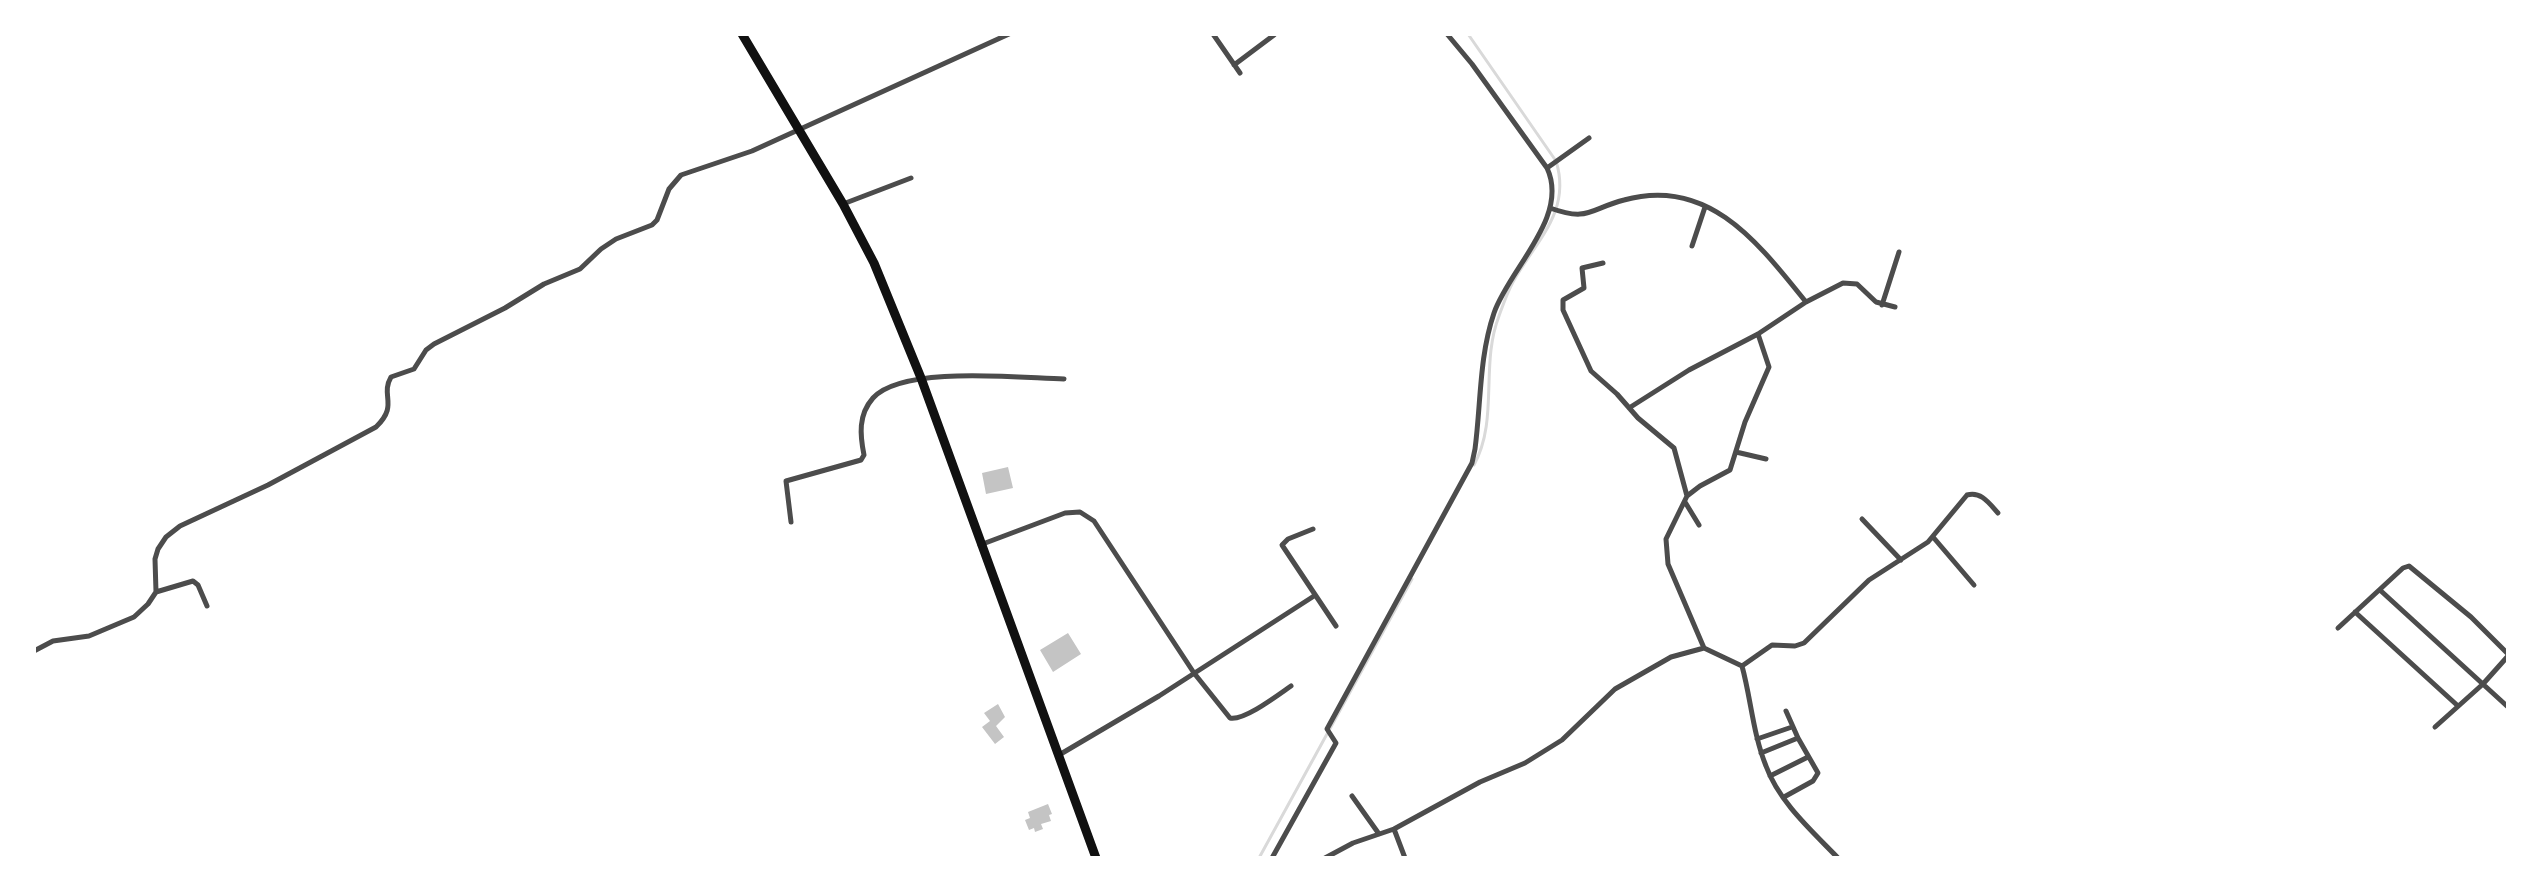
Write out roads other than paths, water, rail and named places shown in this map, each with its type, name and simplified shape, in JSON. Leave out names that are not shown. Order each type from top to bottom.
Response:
[{"type":"main road","points":[[742,34],[843,204],[874,263],[921,378],[1096,858]]},
{"type":"street","points":[[34,651],[53,642],[89,636],[134,617],[148,604],[156,591],[155,560],[166,537],[180,526],[268,485],[376,427],[388,411],[390,379],[414,369],[429,347],[505,308],[544,284],[580,269],[601,249],[616,239],[652,225],[657,220],[669,189],[681,175],[752,151],[1009,34]]},
{"type":"street","points":[[1272,858],[1335,746],[1335,739],[1327,733],[1356,674],[1472,463],[1485,345],[1490,326],[1500,298],[1554,209],[1552,186],[1547,168],[1472,64],[1447,34]]},
{"type":"street","points":[[1215,35],[1240,73]]},
{"type":"street","points":[[1234,65],[1274,35]]},
{"type":"street","points":[[1547,168],[1589,138]]},
{"type":"street","points":[[843,204],[911,178]]},
{"type":"street","points":[[1554,209],[1577,216],[1624,200],[1664,193],[1705,207],[1720,213],[1742,229],[1806,302]]},
{"type":"street","points":[[1692,246],[1705,207]]},
{"type":"street","points":[[1882,305],[1893,277],[1899,252]]},
{"type":"street","points":[[1603,263],[1582,268],[1584,288],[1565,298],[1562,305],[1591,371],[1674,447],[1686,499],[1699,525]]},
{"type":"street","points":[[1629,408],[1689,370],[1758,334],[1806,302],[1843,283],[1852,282],[1882,305],[1895,307]]},
{"type":"street","points":[[1704,648],[1666,555],[1667,533],[1686,499],[1707,482],[1728,473],[1769,367],[1758,334]]},
{"type":"street","points":[[791,522],[786,481],[861,460],[864,455],[860,433],[864,413],[873,398],[887,389],[921,378],[1064,379]]},
{"type":"street","points":[[1736,452],[1766,459]]},
{"type":"street","points":[[1742,666],[1772,645],[1800,646],[1869,580],[1933,537],[1970,494],[1983,498],[1998,513]]},
{"type":"street","points":[[980,545],[1065,513],[1074,511],[1085,514],[1106,536],[1194,673],[1225,712],[1234,719],[1291,686]]},
{"type":"street","points":[[1862,519],[1901,560]]},
{"type":"street","points":[[1313,529],[1288,539],[1282,545],[1336,626]]},
{"type":"street","points":[[1933,537],[1974,585]]},
{"type":"street","points":[[2338,628],[2381,591],[2403,568],[2410,567],[2479,625],[2508,655],[2483,684],[2435,727]]},
{"type":"street","points":[[156,591],[193,581],[198,585],[207,606]]},
{"type":"street","points":[[2381,591],[2508,707]]},
{"type":"street","points":[[1059,755],[1194,673],[1314,596]]},
{"type":"street","points":[[2355,612],[2458,706]]},
{"type":"street","points":[[1325,858],[1394,829],[1545,751],[1570,733],[1615,689],[1671,657],[1704,648],[1742,666]]},
{"type":"street","points":[[1742,666],[1757,740],[1770,776],[1784,797],[1838,858]]},
{"type":"street","points":[[1784,797],[1817,777],[1786,711]]},
{"type":"street","points":[[1757,740],[1792,727]]},
{"type":"street","points":[[1761,753],[1798,738]]},
{"type":"street","points":[[1770,776],[1808,757]]},
{"type":"street","points":[[1352,796],[1378,834]]},
{"type":"street","points":[[1394,829],[1405,858]]},
{"type":"waterway","points":[[1468,34],[1556,161],[1560,179],[1559,196],[1549,226],[1513,282],[1493,335],[1486,429],[1474,465]]},
{"type":"waterway","points":[[1259,858],[1412,579]]}]
